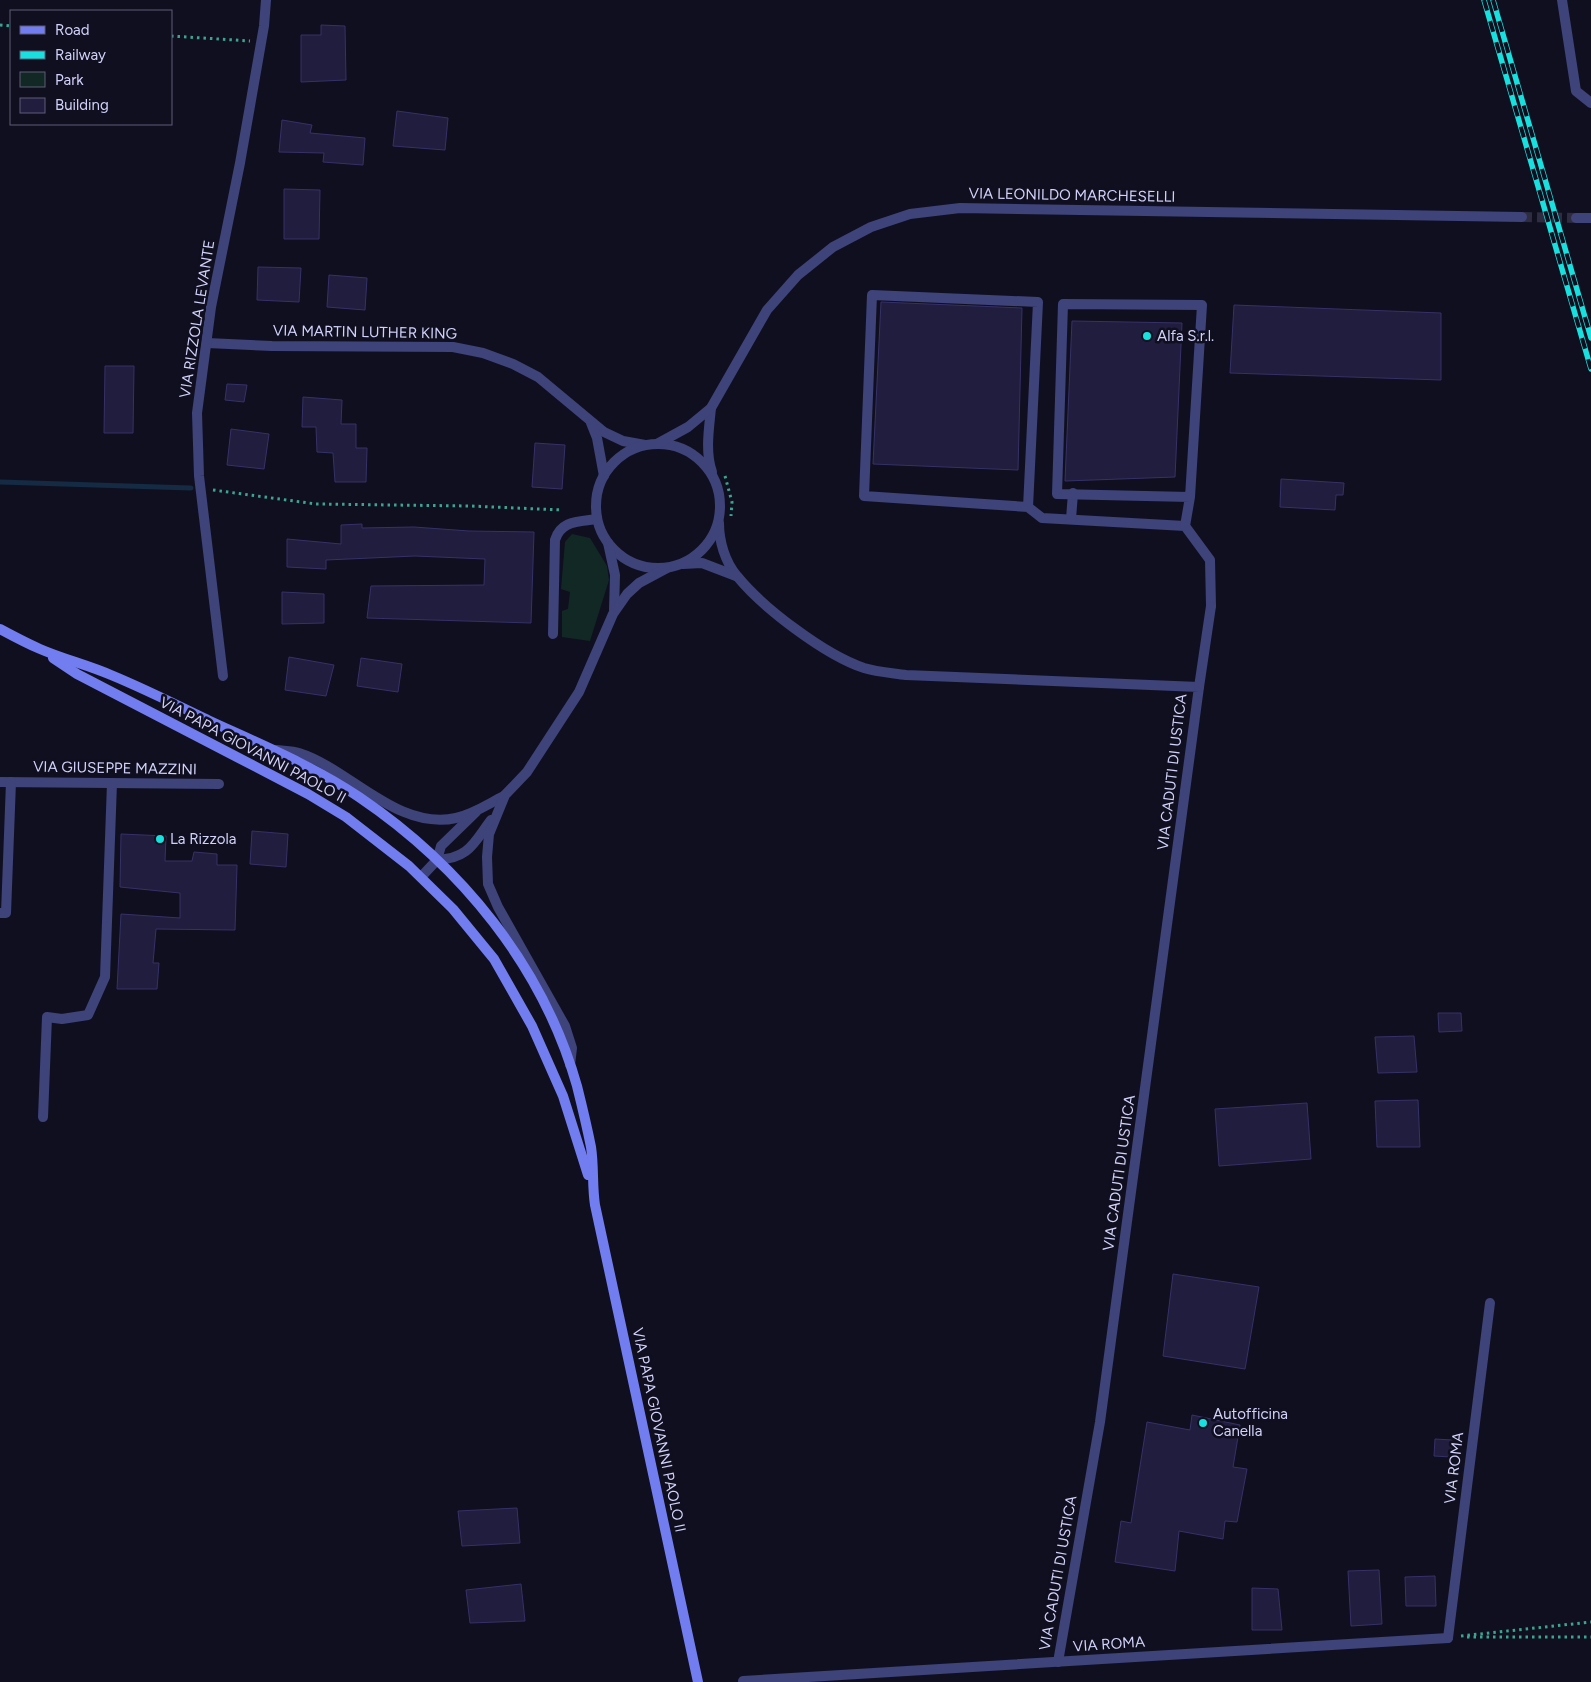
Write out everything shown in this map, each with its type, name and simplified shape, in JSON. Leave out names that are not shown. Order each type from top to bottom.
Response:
[{"type":"main road","name":"VIA PAPA GIOVANNI PAOLO II","points":[[0,629],[40,649],[111,675],[303,764],[357,796],[396,824],[437,860],[484,908],[526,968],[552,1019],[576,1086],[591,1149],[592,1185]]},
{"type":"main road","name":"VIA PAPA GIOVANNI PAOLO II","points":[[40,649],[77,674],[308,794],[346,817],[421,877],[453,908],[494,959],[532,1026],[563,1096],[592,1185],[698,1682]]},
{"type":"street","name":"VIA RIZZOLA LEVANTE","points":[[223,676],[201,488],[197,413],[211,307],[240,163],[261,42],[266,0]]},
{"type":"street","points":[[1562,0],[1576,91],[1591,103]]},
{"type":"street","name":"VIA LEONILDO MARCHESELLI","points":[[657,444],[688,427],[711,408],[768,310],[798,275],[833,247],[870,227],[910,214],[960,208],[1522,217]]},
{"type":"street","points":[[1576,218],[1591,218]]},
{"type":"street","points":[[1028,506],[1038,302],[872,295],[864,496],[1028,506],[1042,518],[1185,526],[1190,497],[1202,305],[1063,304],[1057,494],[1190,497]]},
{"type":"street","name":"VIA MARTIN LUTHER KING","points":[[207,343],[272,346],[453,347],[483,353],[514,364],[538,377],[604,432],[623,441],[645,445]]},
{"type":"street","name":"VIA LEONILDO MARCHESELLI","points":[[711,408],[708,436],[709,465],[716,482]]},
{"type":"street","points":[[591,422],[597,438],[604,476]]},
{"type":"street","points":[[608,543],[618,555],[629,562],[650,568],[667,568],[683,564],[709,544],[718,522],[720,497],[716,482],[701,461],[685,450],[670,445],[657,444],[645,445],[619,458],[604,476],[596,504],[597,518],[608,543],[614,575],[613,614]]},
{"type":"street","points":[[1071,519],[1073,493]]},
{"type":"street","points":[[553,634],[555,540],[558,530],[564,524],[597,518]]},
{"type":"street","name":"VIA CADUTI DI USTICA","points":[[718,522],[718,537],[736,576],[783,620],[823,648],[864,668],[906,675],[1199,687]]},
{"type":"street","name":"VIA CADUTI DI USTICA","points":[[1058,1662],[1100,1422],[1211,606],[1210,560],[1185,526]]},
{"type":"street","name":"VIA CADUTI DI USTICA","points":[[683,564],[702,563],[736,576]]},
{"type":"street","points":[[505,795],[527,772],[580,692],[613,614],[627,594],[639,583],[667,568]]},
{"type":"street","name":"VIA PAPA GIOVANNI PAOLO II","points":[[270,749],[299,753],[332,770],[392,807],[424,818],[453,818],[477,812],[505,795]]},
{"type":"street","name":"VIA GIUSEPPE MAZZINI","points":[[0,913],[6,913],[5,782],[219,784]]},
{"type":"street","points":[[43,1118],[47,1017],[62,1019],[88,1015],[104,977],[112,783]]},
{"type":"street","name":"VIA PAPA GIOVANNI PAOLO II","points":[[505,795],[496,812],[489,834],[487,857],[488,884],[498,907],[565,1026],[572,1048],[570,1066]]},
{"type":"street","points":[[421,877],[437,860],[442,846],[477,812]]},
{"type":"street","points":[[437,860],[454,859],[464,854],[496,812]]},
{"type":"street","name":"VIA ROMA","points":[[743,1681],[1448,1638],[1490,1303]]},
{"type":"path","points":[[172,36],[261,42]]},
{"type":"path","points":[[724,474],[732,502],[730,520]]},
{"type":"path","points":[[201,488],[316,504],[470,506],[562,510]]},
{"type":"path","points":[[1448,1638],[1591,1622]]},
{"type":"path","points":[[1448,1638],[1591,1637]]},
{"type":"green space","points":[[572,534],[590,538],[607,566],[609,580],[590,641],[562,637],[562,611],[568,609],[570,592],[561,589],[565,542]]},
{"type":"building","points":[[321,25],[345,26],[346,80],[301,82],[301,35],[321,35]]},
{"type":"building","points":[[397,111],[448,118],[445,150],[393,146]]},
{"type":"building","points":[[282,120],[312,125],[310,133],[365,138],[363,165],[323,162],[324,153],[279,152]]},
{"type":"building","points":[[284,189],[320,190],[319,239],[284,239]]},
{"type":"building","points":[[258,267],[301,268],[299,302],[257,300]]},
{"type":"building","points":[[329,275],[367,278],[365,310],[327,307]]},
{"type":"building","points":[[881,302],[1022,308],[1018,470],[873,464]]},
{"type":"building","points":[[1234,305],[1441,313],[1441,380],[1230,373]]},
{"type":"building","points":[[1072,321],[1182,323],[1175,477],[1065,481]]},
{"type":"building","points":[[105,366],[134,366],[133,433],[104,433]]},
{"type":"building","points":[[227,384],[247,385],[244,402],[225,400]]},
{"type":"building","points":[[303,397],[342,400],[341,424],[356,424],[356,448],[367,448],[366,482],[335,482],[333,453],[317,452],[316,427],[302,427]]},
{"type":"building","points":[[231,429],[269,434],[264,469],[227,465]]},
{"type":"building","points":[[535,443],[565,445],[562,489],[532,487]]},
{"type":"building","points":[[1281,479],[1344,483],[1343,495],[1336,495],[1335,510],[1280,507]]},
{"type":"building","points":[[362,524],[362,528],[414,527],[469,531],[534,532],[531,623],[367,618],[371,586],[484,585],[485,559],[415,556],[326,560],[326,569],[287,567],[287,539],[341,544],[341,525]]},
{"type":"building","points":[[282,592],[324,594],[324,623],[282,624]]},
{"type":"building","points":[[289,657],[334,665],[326,696],[285,690]]},
{"type":"building","points":[[361,658],[402,664],[398,692],[357,686]]},
{"type":"building","points":[[252,831],[288,834],[286,867],[250,864]]},
{"type":"building","points":[[121,834],[166,836],[165,861],[192,861],[194,852],[217,854],[217,865],[237,865],[235,930],[156,929],[153,963],[159,963],[157,989],[117,989],[121,914],[180,918],[180,893],[120,887]]},
{"type":"building","points":[[1438,1013],[1461,1013],[1462,1031],[1439,1032]]},
{"type":"building","points":[[1414,1036],[1417,1072],[1378,1073],[1375,1037]]},
{"type":"building","points":[[1418,1100],[1420,1147],[1377,1147],[1375,1101]]},
{"type":"building","points":[[1307,1103],[1311,1159],[1219,1166],[1215,1109]]},
{"type":"building","points":[[1173,1274],[1259,1287],[1245,1369],[1163,1356]]},
{"type":"building","points":[[1192,1415],[1240,1425],[1233,1467],[1247,1469],[1237,1522],[1225,1521],[1223,1539],[1179,1531],[1175,1571],[1115,1562],[1121,1521],[1131,1523],[1147,1422],[1190,1430]]},
{"type":"building","points":[[1435,1439],[1452,1440],[1451,1457],[1434,1456]]},
{"type":"building","points":[[517,1508],[520,1543],[462,1546],[458,1511]]},
{"type":"building","points":[[1379,1570],[1382,1624],[1351,1626],[1348,1571]]},
{"type":"building","points":[[1435,1576],[1436,1606],[1406,1606],[1405,1577]]},
{"type":"building","points":[[521,1584],[525,1621],[470,1623],[466,1590]]},
{"type":"building","points":[[1252,1588],[1278,1589],[1282,1630],[1252,1630]]},
{"type":"waterway","points":[[0,482],[191,488]]},
{"type":"tunnel","points":[[1522,217],[1576,218]]},
{"type":"railway","points":[[1484,0],[1591,369]]},
{"type":"railway","points":[[1493,0],[1591,338]]},
{"type":"place","name":"Alfa S.r.l.","points":[[1147,336]]},
{"type":"place","name":"La Rizzola","points":[[160,839]]},
{"type":"place","name":"Autofficina Canella","points":[[1203,1423]]}]
